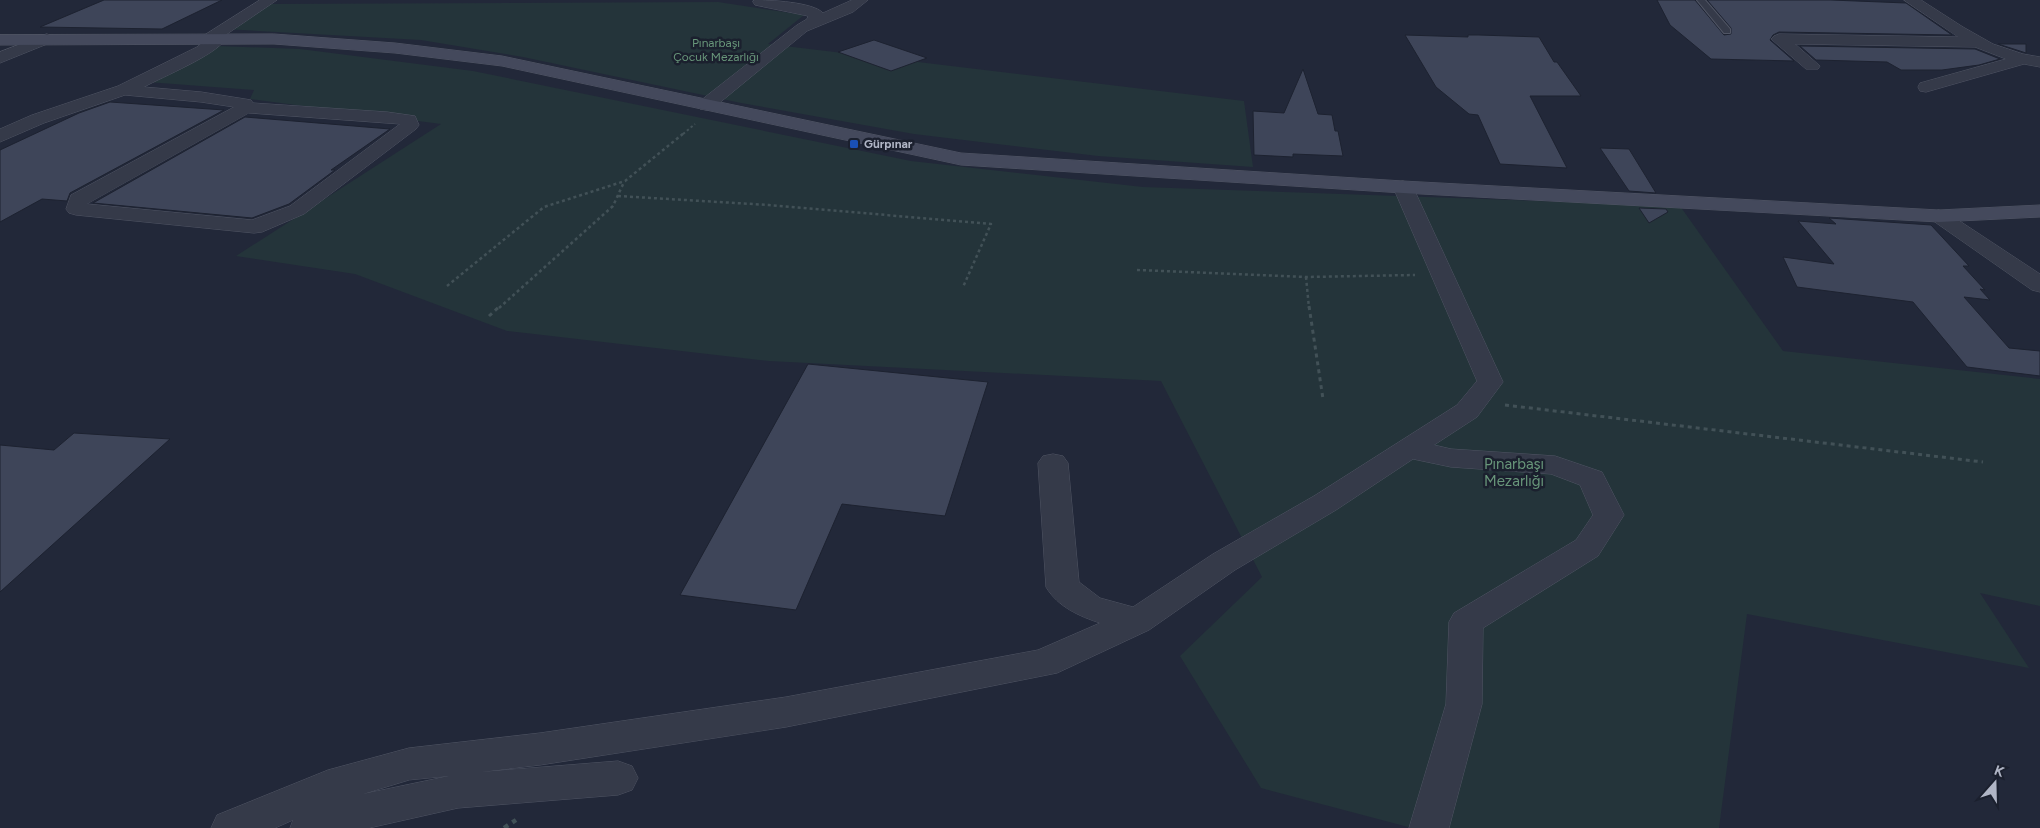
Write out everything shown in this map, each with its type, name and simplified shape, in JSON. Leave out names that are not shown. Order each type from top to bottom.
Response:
[{"type":"main road","points":[[0,40],[274,39],[395,48],[502,61],[961,159],[1403,188],[1939,216],[2040,211]]},
{"type":"street","points":[[0,136],[38,119],[124,90],[203,50],[213,39],[270,0]]},
{"type":"street","points":[[711,106],[758,62],[814,20],[855,6],[861,0]]},
{"type":"street","points":[[1911,0],[1976,42],[1996,52],[2021,60],[2040,62]]},
{"type":"street","points":[[760,2],[809,11],[816,14],[814,20]]},
{"type":"street","points":[[0,58],[47,39]]},
{"type":"street","points":[[1812,66],[1779,40],[1976,42]]},
{"type":"street","points":[[1926,87],[2021,60]]},
{"type":"street","points":[[124,90],[201,97],[245,104],[246,108]]},
{"type":"street","points":[[246,108],[387,117],[408,120],[410,125],[296,210],[254,226],[76,209],[78,199],[246,108]]},
{"type":"street","points":[[231,828],[328,787],[409,764],[540,749],[786,712],[1044,663],[1137,621],[1224,562],[1325,503],[1467,411],[1490,382],[1440,275],[1403,188]]},
{"type":"street","points":[[1939,216],[2040,285]]},
{"type":"street","points":[[1409,449],[1451,458],[1555,465],[1592,480],[1609,515],[1588,548],[1466,622],[1464,704],[1429,828]]},
{"type":"street","points":[[1053,463],[1063,587],[1088,607],[1137,621]]},
{"type":"street","points":[[310,828],[329,819],[458,791],[618,778]]},
{"type":"lane","points":[[1701,0],[1727,31]]},
{"type":"path","points":[[447,286],[544,207],[625,181],[711,106]]},
{"type":"path","points":[[489,316],[613,206],[625,181]]},
{"type":"path","points":[[618,196],[769,205],[991,224],[962,287]]},
{"type":"path","points":[[1136,270],[1306,277],[1440,275]]},
{"type":"path","points":[[1306,277],[1312,335],[1323,399]]},
{"type":"path","points":[[1475,401],[1983,462]]},
{"type":"green space","name":"Pınarbaşı Çocuk Mezarlığı","points":[[718,2],[804,15],[768,44],[1244,101],[1253,167],[1098,156],[914,134],[741,103],[523,57],[421,40],[224,29],[269,4]]},
{"type":"green space","name":"Pınarbaşı Mezarlığı","points":[[217,46],[300,49],[473,71],[911,161],[1143,187],[1680,206],[1783,351],[2040,379],[2040,606],[1980,593],[2029,668],[1747,614],[1719,828],[1412,828],[1261,788],[1180,656],[1262,577],[1161,381],[769,361],[507,331],[355,274],[236,256],[441,124],[250,99],[254,90],[147,82]]},
{"type":"building","points":[[104,0],[222,0],[162,29],[40,27]]},
{"type":"building","points":[[1657,0],[1695,0],[1724,35],[1731,34],[1731,28],[1707,0],[1831,0],[1906,3],[1952,35],[1779,32],[1773,35],[1770,40],[1794,61],[1711,59],[1670,25]]},
{"type":"building","points":[[1405,35],[1539,37],[1554,62],[1557,62],[1581,96],[1530,96],[1567,168],[1500,164],[1478,115],[1469,114],[1436,87]]},
{"type":"building","points":[[874,40],[927,58],[891,71],[838,52]]},
{"type":"building","points":[[1998,44],[2026,44],[2026,53],[2023,52]]},
{"type":"building","points":[[1800,46],[1975,49],[2000,59],[1979,65],[1942,70],[1901,70],[1887,62],[1816,60]]},
{"type":"building","points":[[1303,69],[1318,114],[1332,115],[1335,131],[1338,131],[1343,156],[1293,154],[1293,157],[1254,155],[1253,111],[1284,113]]},
{"type":"building","points":[[110,102],[224,110],[70,193],[67,201],[42,199],[0,222],[0,150],[79,113]]},
{"type":"building","points":[[245,117],[390,129],[331,170],[335,170],[289,204],[252,218],[93,203]]},
{"type":"building","points":[[1600,148],[1629,149],[1656,193],[1629,191]]},
{"type":"building","points":[[1639,208],[1666,209],[1668,212],[1649,223]]},
{"type":"building","points":[[1829,218],[1931,225],[1969,266],[1963,266],[1985,290],[1980,289],[1990,300],[1964,297],[2009,348],[2040,351],[2040,376],[1967,367],[1913,302],[1797,287],[1783,257],[1834,264],[1798,221],[1836,224]]},
{"type":"building","points":[[808,364],[988,382],[945,516],[842,504],[796,610],[680,595]]},
{"type":"building","points":[[74,433],[170,439],[0,592],[0,445],[54,450]]},
{"type":"place","name":"Gürpınar","points":[[854,144]]}]
